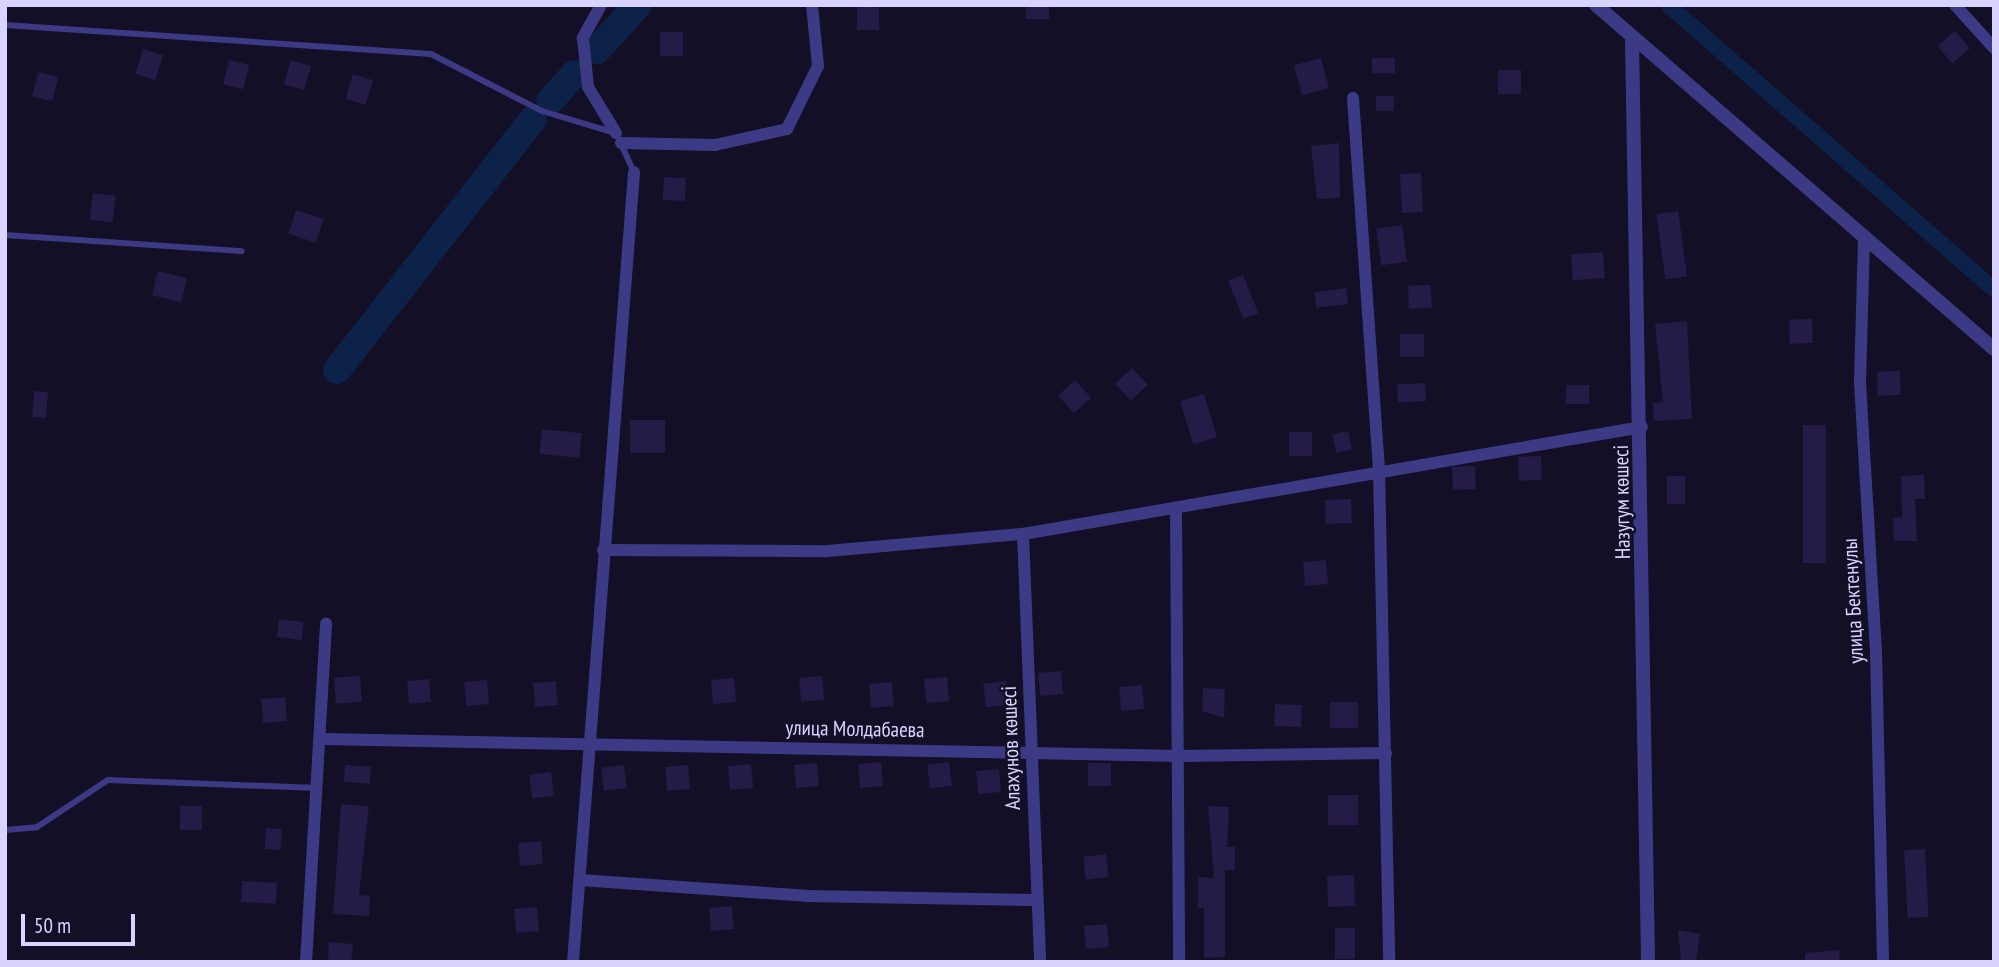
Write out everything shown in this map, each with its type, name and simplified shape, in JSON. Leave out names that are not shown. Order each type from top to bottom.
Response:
[{"type":"street","points":[[601,5],[583,38],[588,87],[618,138],[715,145],[787,129],[818,66],[812,5]]},
{"type":"street","points":[[1597,5],[1632,41],[1994,349]]},
{"type":"street","points":[[1955,5],[1994,48]]},
{"type":"street","name":"Назугум көшесі","points":[[1632,41],[1642,427],[1648,962]]},
{"type":"street","points":[[1353,98],[1380,471],[1388,962]]},
{"type":"street","points":[[573,962],[634,172]]},
{"type":"street","name":"улица Бектенулы","points":[[1864,239],[1860,383],[1876,650],[1883,962]]},
{"type":"street","points":[[603,550],[827,551],[1023,534],[1642,427]]},
{"type":"street","points":[[1176,509],[1180,756],[1179,962]]},
{"type":"street","name":"Алахунов көшесі","points":[[1023,534],[1035,900],[1040,962]]},
{"type":"street","points":[[306,962],[324,739],[326,624]]},
{"type":"street","name":"улица Молдабаева","points":[[324,739],[1180,756],[1386,753]]},
{"type":"street","points":[[580,880],[806,897],[1035,900]]},
{"type":"lane","points":[[5,25],[431,54],[542,111],[618,138],[634,172]]},
{"type":"lane","points":[[5,235],[241,251]]},
{"type":"lane","points":[[5,830],[37,827],[108,780],[320,788]]},
{"type":"building","points":[[1026,5],[1049,5],[1049,19],[1026,19]]},
{"type":"building","points":[[857,6],[879,6],[879,30],[857,30]]},
{"type":"building","points":[[1955,31],[1970,49],[1952,63],[1937,46]]},
{"type":"building","points":[[660,32],[683,32],[683,56],[660,56]]},
{"type":"building","points":[[143,49],[163,55],[155,80],[135,74]]},
{"type":"building","points":[[1321,58],[1329,88],[1302,95],[1294,65]]},
{"type":"building","points":[[1372,58],[1395,58],[1395,73],[1372,73]]},
{"type":"building","points":[[229,60],[249,65],[243,89],[223,84]]},
{"type":"building","points":[[291,60],[311,66],[304,90],[284,84]]},
{"type":"building","points":[[1498,70],[1521,70],[1521,94],[1498,94]]},
{"type":"building","points":[[38,72],[58,77],[52,101],[32,96]]},
{"type":"building","points":[[353,74],[373,80],[365,105],[345,99]]},
{"type":"building","points":[[1376,96],[1394,96],[1394,111],[1376,111]]},
{"type":"building","points":[[1339,143],[1340,198],[1317,199],[1311,146]]},
{"type":"building","points":[[1421,173],[1423,212],[1402,213],[1400,174]]},
{"type":"building","points":[[664,177],[686,178],[685,201],[663,200]]},
{"type":"building","points":[[93,193],[116,196],[113,223],[90,220]]},
{"type":"building","points":[[296,210],[324,219],[316,243],[288,234]]},
{"type":"building","points":[[1678,211],[1687,276],[1665,279],[1656,214]]},
{"type":"building","points":[[1402,225],[1407,262],[1381,265],[1376,229]]},
{"type":"building","points":[[1603,252],[1605,278],[1573,280],[1571,254]]},
{"type":"building","points":[[158,271],[187,278],[181,303],[152,295]]},
{"type":"building","points":[[1243,275],[1258,313],[1244,319],[1228,281]]},
{"type":"building","points":[[1431,285],[1432,308],[1409,309],[1408,286]]},
{"type":"building","points":[[1346,288],[1348,304],[1316,308],[1314,292]]},
{"type":"building","points":[[1812,319],[1813,343],[1790,344],[1789,320]]},
{"type":"building","points":[[1687,321],[1692,419],[1654,421],[1653,403],[1663,402],[1655,324]]},
{"type":"building","points":[[1400,334],[1424,334],[1424,357],[1400,357]]},
{"type":"building","points":[[1132,368],[1148,385],[1131,401],[1115,384]]},
{"type":"building","points":[[1900,371],[1901,395],[1878,396],[1877,372]]},
{"type":"building","points":[[1075,380],[1091,398],[1074,413],[1058,395]]},
{"type":"building","points":[[1425,383],[1426,401],[1398,402],[1397,384]]},
{"type":"building","points":[[1566,385],[1589,385],[1589,404],[1566,404]]},
{"type":"building","points":[[34,391],[48,392],[46,418],[32,417]]},
{"type":"building","points":[[1204,394],[1217,437],[1193,444],[1180,401]]},
{"type":"building","points":[[630,420],[665,420],[665,453],[630,453]]},
{"type":"building","points":[[1803,425],[1826,425],[1826,563],[1803,563]]},
{"type":"building","points":[[542,429],[582,433],[579,458],[539,454]]},
{"type":"building","points":[[1348,431],[1352,450],[1336,453],[1332,434]]},
{"type":"building","points":[[1289,432],[1312,432],[1312,456],[1289,456]]},
{"type":"building","points":[[1541,456],[1542,480],[1519,481],[1518,457]]},
{"type":"building","points":[[1475,466],[1476,489],[1453,490],[1452,467]]},
{"type":"building","points":[[1924,475],[1925,499],[1915,499],[1917,541],[1894,541],[1893,518],[1902,517],[1901,476]]},
{"type":"building","points":[[1667,476],[1685,476],[1685,504],[1667,504]]},
{"type":"building","points":[[1351,499],[1352,523],[1326,524],[1325,500]]},
{"type":"building","points":[[1326,560],[1328,584],[1305,586],[1303,562]]},
{"type":"building","points":[[279,619],[304,622],[302,640],[277,637]]},
{"type":"building","points":[[1061,671],[1063,694],[1040,696],[1038,673]]},
{"type":"building","points":[[360,676],[362,702],[336,704],[334,678]]},
{"type":"building","points":[[822,676],[824,700],[801,702],[799,678]]},
{"type":"building","points":[[947,677],[949,701],[926,703],[924,679]]},
{"type":"building","points":[[734,678],[736,702],[713,704],[711,680]]},
{"type":"building","points":[[429,679],[431,702],[409,704],[407,681]]},
{"type":"building","points":[[487,680],[489,704],[466,706],[464,682]]},
{"type":"building","points":[[556,681],[558,705],[535,707],[533,683]]},
{"type":"building","points":[[1006,681],[1009,705],[986,708],[983,684]]},
{"type":"building","points":[[892,682],[894,706],[871,708],[869,684]]},
{"type":"building","points":[[1142,685],[1144,709],[1121,711],[1119,687]]},
{"type":"building","points":[[1203,688],[1225,689],[1224,718],[1202,711]]},
{"type":"building","points":[[285,697],[287,721],[263,723],[261,699]]},
{"type":"building","points":[[1330,702],[1358,702],[1358,728],[1330,728]]},
{"type":"building","points":[[1275,704],[1302,705],[1301,727],[1274,726]]},
{"type":"building","points":[[881,762],[883,786],[860,788],[858,764]]},
{"type":"building","points":[[949,762],[952,786],[930,789],[927,765]]},
{"type":"building","points":[[817,763],[819,786],[796,788],[794,765]]},
{"type":"building","points":[[1088,763],[1111,763],[1111,786],[1088,786]]},
{"type":"building","points":[[751,764],[753,788],[730,790],[728,766]]},
{"type":"building","points":[[345,765],[371,767],[370,784],[344,782]]},
{"type":"building","points":[[624,765],[627,788],[604,791],[601,768]]},
{"type":"building","points":[[688,765],[690,789],[667,791],[665,767]]},
{"type":"building","points":[[999,769],[1001,792],[978,794],[976,771]]},
{"type":"building","points":[[551,772],[554,796],[532,799],[529,775]]},
{"type":"building","points":[[1328,795],[1358,795],[1358,825],[1328,825]]},
{"type":"building","points":[[341,804],[369,806],[359,895],[370,896],[369,916],[333,914]]},
{"type":"building","points":[[180,806],[202,806],[202,830],[180,830]]},
{"type":"building","points":[[1208,806],[1229,807],[1227,847],[1235,847],[1235,870],[1225,870],[1225,957],[1204,958],[1204,908],[1198,908],[1198,877],[1214,878]]},
{"type":"building","points":[[266,828],[282,829],[280,850],[265,849]]},
{"type":"building","points":[[541,841],[543,864],[520,866],[518,843]]},
{"type":"building","points":[[1925,849],[1929,917],[1908,918],[1904,850]]},
{"type":"building","points":[[1106,854],[1109,877],[1086,880],[1083,857]]},
{"type":"building","points":[[1354,875],[1355,906],[1328,907],[1327,876]]},
{"type":"building","points":[[242,881],[277,883],[276,904],[241,902]]},
{"type":"building","points":[[732,906],[734,929],[711,931],[709,908]]},
{"type":"building","points":[[537,907],[539,931],[516,933],[514,909]]},
{"type":"building","points":[[1107,924],[1109,947],[1086,949],[1084,926]]},
{"type":"building","points":[[1335,928],[1355,928],[1355,959],[1335,959]]},
{"type":"building","points":[[1678,930],[1700,934],[1696,962],[1681,962]]},
{"type":"building","points":[[329,942],[353,944],[351,962],[328,962]]},
{"type":"building","points":[[1839,950],[1840,962],[1805,962],[1805,953]]},
{"type":"waterway","points":[[597,50],[638,5]]},
{"type":"waterway","points":[[1668,5],[1994,289]]},
{"type":"waterway","points":[[550,101],[574,74]]},
{"type":"waterway","points":[[337,370],[533,119]]}]
